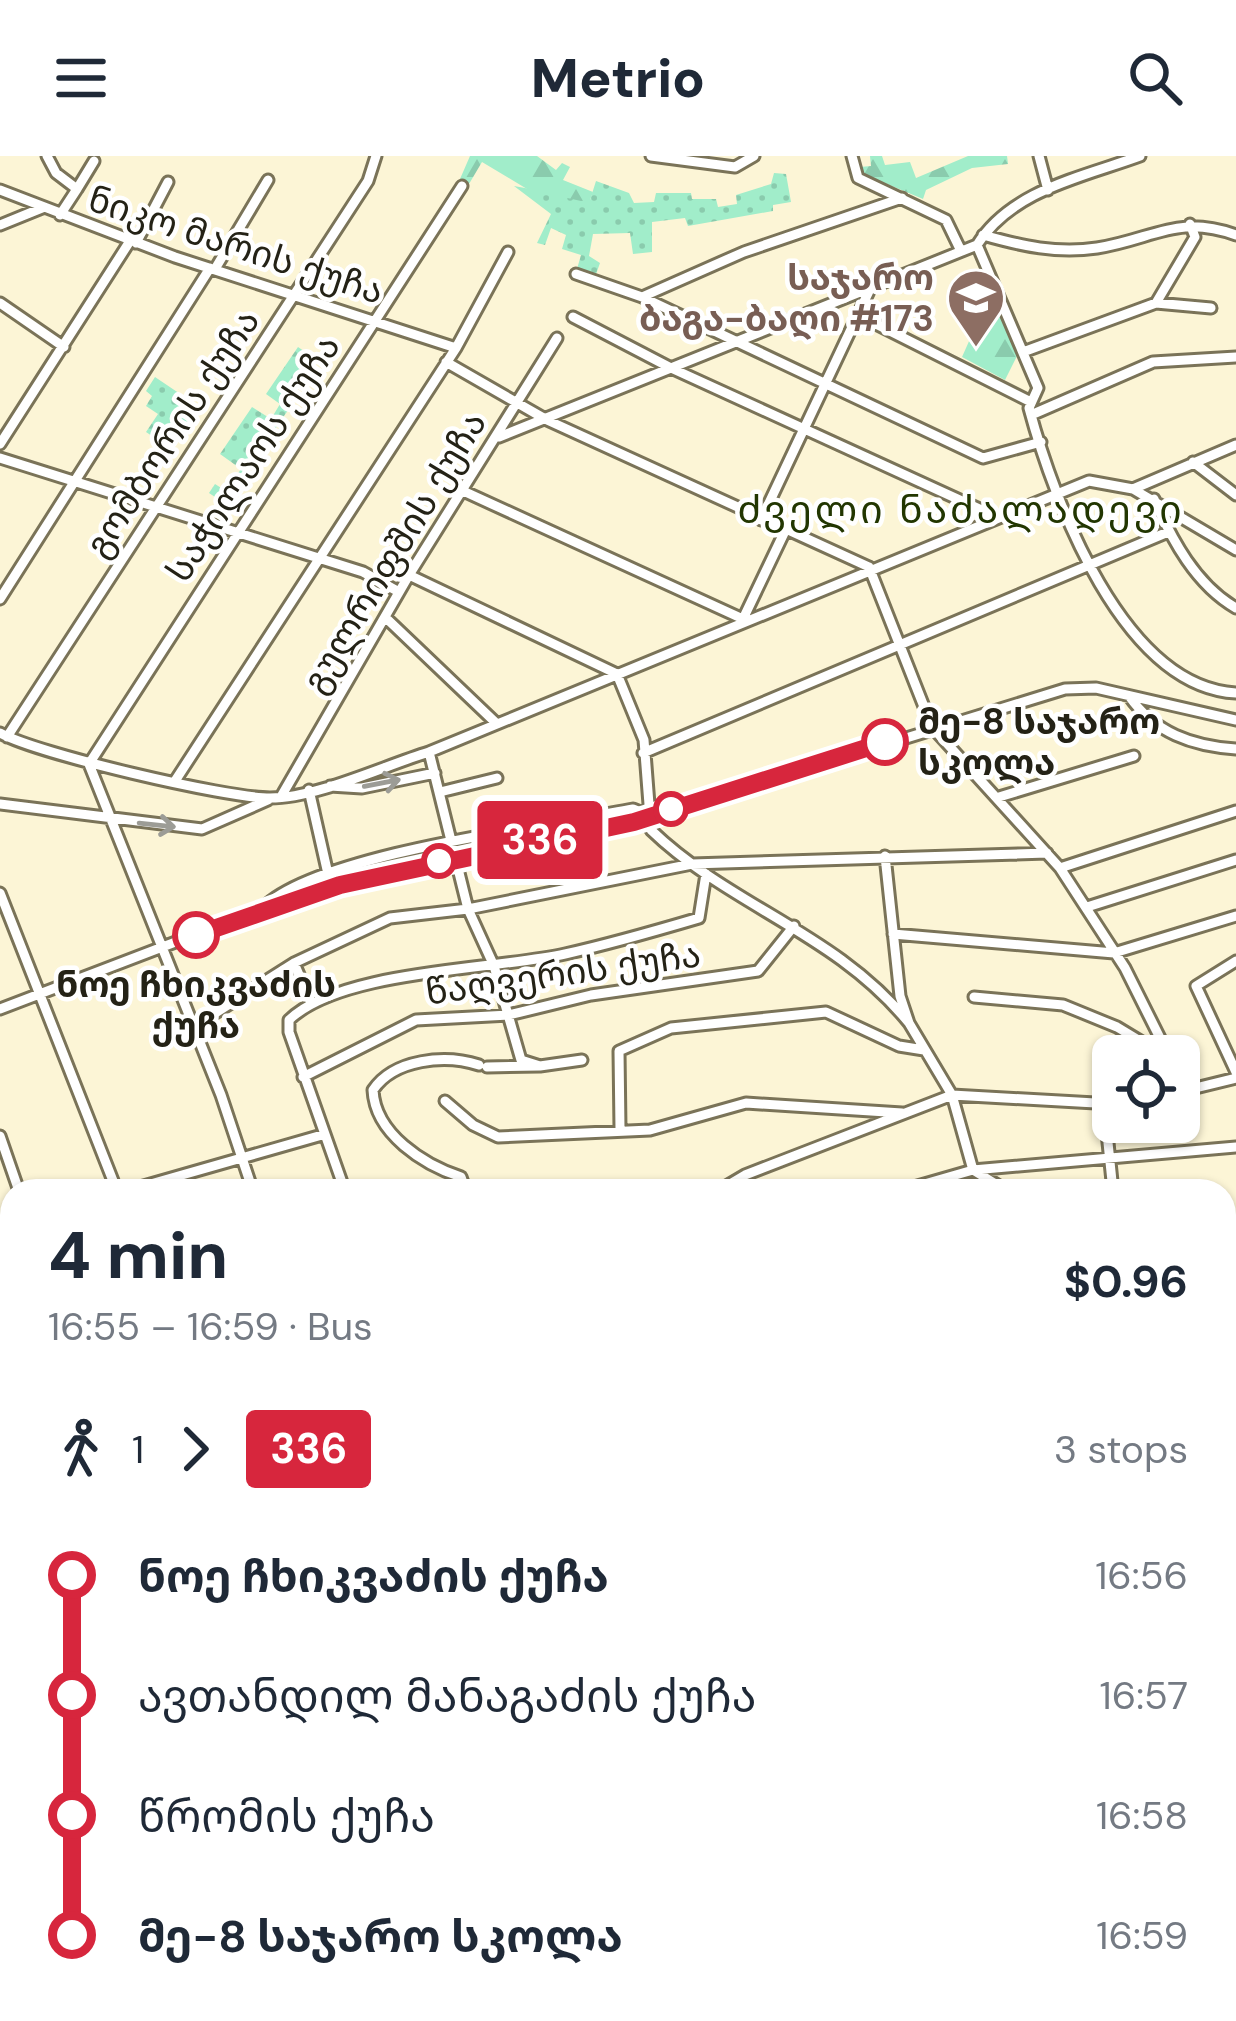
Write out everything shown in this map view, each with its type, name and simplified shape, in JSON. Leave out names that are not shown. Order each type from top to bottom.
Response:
[{"type":"street","points":[[47,156],[56,173],[77,190]]},
{"type":"street","name":"გომბორის ქუჩა","points":[[4,735],[368,181],[376,156]]},
{"type":"street","points":[[651,156],[741,167],[754,156]]},
{"type":"street","points":[[852,156],[858,178],[946,220],[961,251]]},
{"type":"street","points":[[1039,156],[1048,190]]},
{"type":"street","points":[[499,437],[961,251],[980,240],[1001,213],[1141,156]]},
{"type":"street","points":[[61,214],[94,161]]},
{"type":"street","points":[[0,599],[268,181]]},
{"type":"street","points":[[0,444],[168,182]]},
{"type":"street","name":"საჭილაოს ქუჩა","points":[[90,760],[462,186]]},
{"type":"street","name":"ნიკო მარის ქუჩა","points":[[0,190],[133,242],[455,348]]},
{"type":"street","points":[[642,297],[744,252],[902,198]]},
{"type":"street","points":[[0,225],[43,208]]},
{"type":"street","points":[[980,240],[1046,251],[1092,249],[1190,224],[1236,235]]},
{"type":"street","points":[[1156,303],[1190,251],[1195,237],[1190,224]]},
{"type":"street","points":[[980,240],[1039,388],[1031,402],[1031,415],[1090,566],[1135,640],[1158,661],[1199,686],[1236,693]]},
{"type":"street","points":[[175,781],[455,348],[508,252]]},
{"type":"street","points":[[576,274],[642,297],[982,458],[1041,442]]},
{"type":"street","points":[[761,520],[870,289]]},
{"type":"street","points":[[0,303],[64,346]]},
{"type":"street","points":[[1023,352],[1156,303],[1210,308]]},
{"type":"street","points":[[858,316],[1031,402]]},
{"type":"street","points":[[575,318],[671,368],[997,517]]},
{"type":"street","name":"გულრიფშის ქუჩა","points":[[277,797],[557,338]]},
{"type":"street","points":[[1031,415],[1153,362],[1236,357]]},
{"type":"street","points":[[446,362],[547,420],[869,566],[932,727],[1060,868],[1114,953],[1156,1035]]},
{"type":"street","points":[[1132,488],[1236,445]]},
{"type":"street","points":[[0,458],[73,485],[363,572],[399,592]]},
{"type":"street","points":[[1193,462],[1236,495]]},
{"type":"street","points":[[0,804],[202,829],[277,797],[330,786],[430,752],[869,566],[1089,481],[1132,488],[1236,550]]},
{"type":"street","points":[[461,490],[743,619]]},
{"type":"street","points":[[1154,499],[1168,532],[1211,591],[1236,608]]},
{"type":"street","points":[[743,619],[785,531]]},
{"type":"street","points":[[643,753],[1168,532]]},
{"type":"street","points":[[409,575],[617,674],[644,740],[651,830],[706,874],[862,971],[909,1023],[925,1049],[952,1095],[973,1170],[988,1179]]},
{"type":"street","points":[[386,618],[496,723]]},
{"type":"street","points":[[0,1009],[262,908],[283,907],[340,885],[647,815],[1065,689],[1096,688],[1236,720]]},
{"type":"street","points":[[1129,696],[1142,714],[1173,736],[1236,749]]},
{"type":"street","points":[[4,735],[175,781],[277,797]]},
{"type":"street","points":[[430,752],[468,909],[494,966],[521,1060],[540,1066]]},
{"type":"street","points":[[999,797],[1134,756]]},
{"type":"street","points":[[90,760],[107,820],[195,1026],[249,1179]]},
{"type":"street","points":[[330,786],[362,788],[435,773]]},
{"type":"street","points":[[440,792],[497,778]]},
{"type":"street","points":[[308,790],[328,874]]},
{"type":"street","points":[[262,908],[277,893],[328,874],[633,809],[647,815]]},
{"type":"street","points":[[1060,868],[1236,811]]},
{"type":"street","points":[[195,1026],[294,963],[390,918],[468,909],[692,864],[1047,853]]},
{"type":"street","points":[[885,856],[896,976],[909,1023]]},
{"type":"street","points":[[1087,907],[1236,860]]},
{"type":"street","points":[[340,1179],[303,1077],[289,1020],[311,1003],[371,984],[563,955],[699,918],[706,874]]},
{"type":"street","points":[[0,893],[6,925],[116,1179]]},
{"type":"street","points":[[277,893],[283,907]]},
{"type":"street","points":[[893,934],[1114,953],[1236,916]]},
{"type":"street","name":"წაღვერის ქუჩა","points":[[303,1077],[416,1020],[509,1016],[591,995],[743,975],[768,963],[794,926]]},
{"type":"street","points":[[1200,1083],[1236,1075],[1196,986],[1207,974],[1236,961]]},
{"type":"street","points":[[294,963],[311,1003]]},
{"type":"street","points":[[974,997],[1075,1009],[1126,1035]]},
{"type":"street","points":[[620,1129],[619,1051],[671,1028],[826,1012],[899,1046],[925,1049]]},
{"type":"street","points":[[462,1179],[434,1168],[400,1142],[374,1102],[373,1090],[389,1073],[412,1063],[540,1066],[582,1060]]},
{"type":"street","points":[[744,1179],[952,1095],[1092,1103]]},
{"type":"street","points":[[446,1101],[473,1125],[498,1137],[650,1130],[721,1106],[746,1103],[902,1113]]},
{"type":"street","points":[[164,1179],[322,1135]]},
{"type":"street","points":[[0,1136],[15,1179]]},
{"type":"street","points":[[1109,1143],[1112,1179]]},
{"type":"street","points":[[942,1179],[973,1170],[1236,1147]]},
{"type":"green space","points":[[470,156],[537,156],[556,170],[562,163],[570,167],[563,180],[593,192],[590,200],[581,201],[527,189],[482,162],[469,184],[460,179]]},
{"type":"green space","points":[[857,156],[860,167],[871,166],[870,156],[882,156],[885,165],[910,162],[916,178],[968,156],[1007,156],[1008,164],[972,168],[926,190],[923,199],[858,172]]},
{"type":"green space","points":[[774,173],[786,174],[791,202],[773,205],[773,211],[688,226],[685,218],[652,222],[652,252],[633,254],[630,233],[593,234],[589,256],[600,263],[594,280],[577,269],[581,255],[562,249],[566,235],[551,228],[545,245],[537,243],[551,214],[514,186],[590,200],[596,181],[629,193],[634,203],[654,202],[656,193],[691,193],[692,199],[716,199],[718,207],[737,204],[736,195],[771,184]]},
{"type":"green space","points":[[993,297],[1018,354],[1005,380],[962,357],[970,339],[957,310]]},
{"type":"green space","points":[[298,347],[311,356],[284,396],[293,403],[224,503],[209,493],[215,484],[226,491],[241,469],[220,454],[252,407],[271,419],[280,404],[266,394]]},
{"type":"green space","points":[[155,377],[198,406],[170,448],[146,432],[158,414],[146,406],[152,396],[146,391]]},
{"type":"bus line","name":"336","points":[[196,935],[262,908],[283,907],[340,885],[634,822],[885,742]]},
{"type":"place","name":"საჯარო ბაგა-ბაღი #173","points":[[976,349]]},
{"type":"place","name":"მე-8 საჯარო სკოლა","points":[[885,742]]},
{"type":"place","name":"ნოე ჩხიკვაძის ქუჩა","points":[[196,935]]},
{"type":"district","name":"ძველი ნაძალადევი","points":[[961,509]]}]
